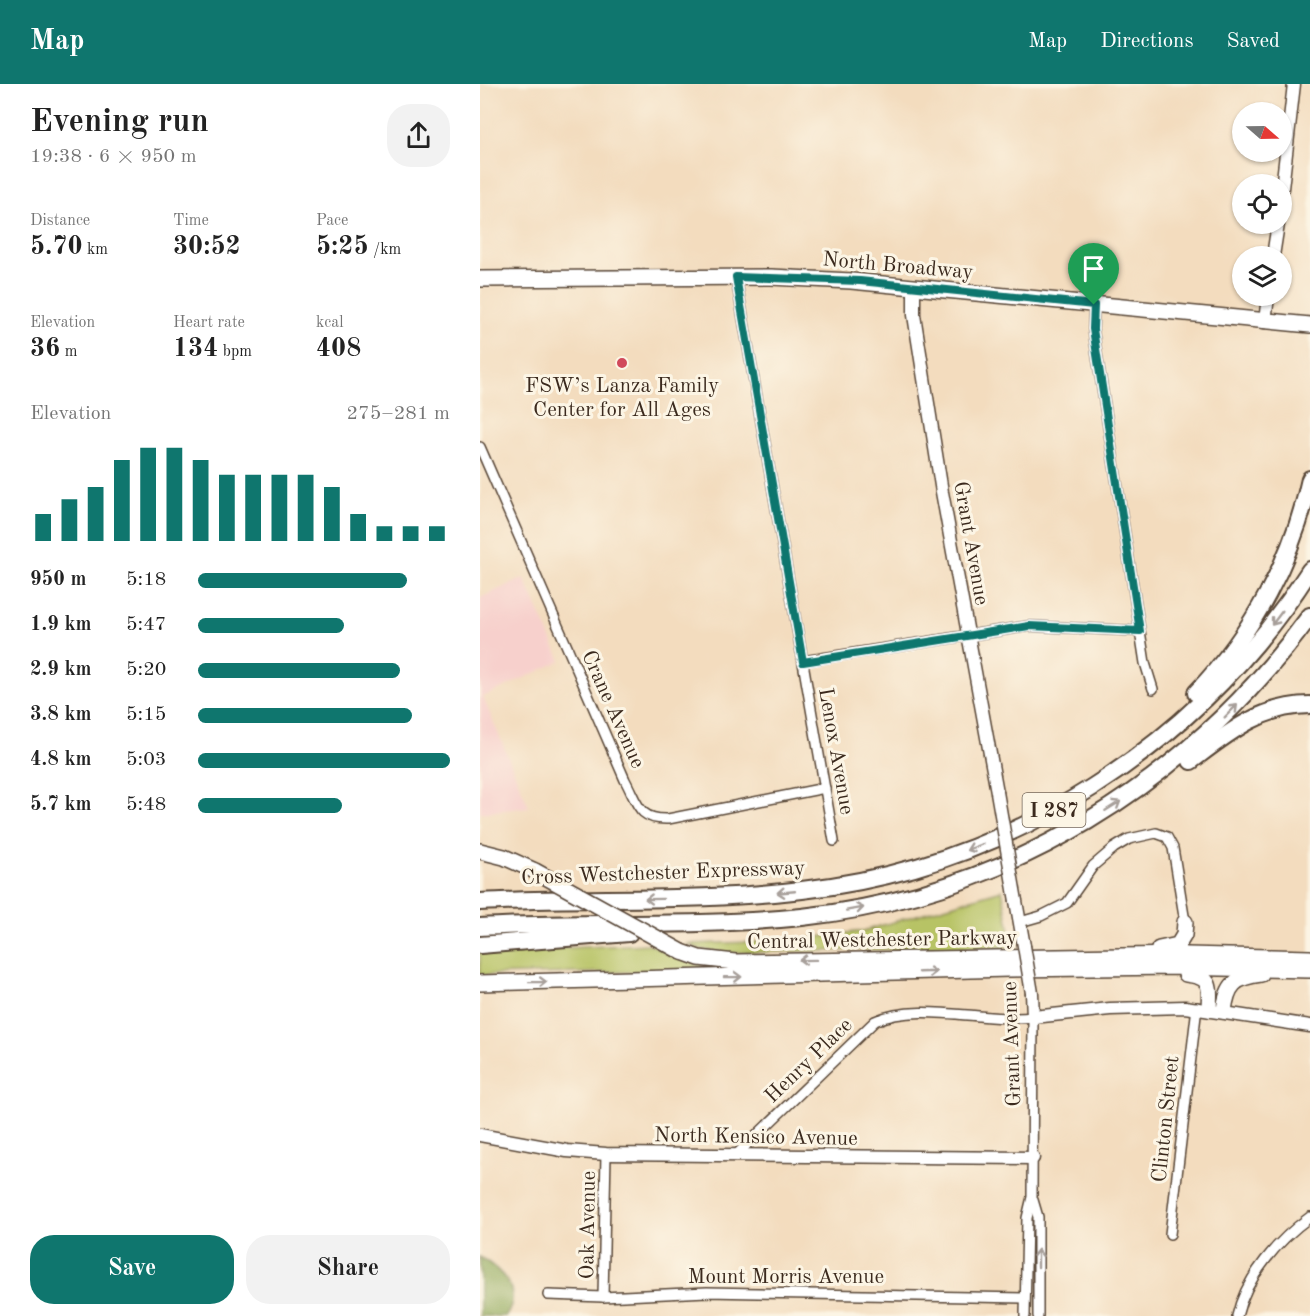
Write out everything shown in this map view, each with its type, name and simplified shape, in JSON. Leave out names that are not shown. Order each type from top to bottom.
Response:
[{"type":"highway","points":[[1114,773],[1202,687],[1241,637],[1277,575],[1296,529],[1310,479]]},
{"type":"highway","name":"Cross Westchester Expressway","points":[[480,902],[736,896],[802,890],[873,879],[923,865],[990,841],[1053,811],[1114,773],[1170,731],[1221,683],[1268,630],[1310,570]]},
{"type":"highway","name":"I 287","points":[[480,927],[713,922],[787,918],[841,911],[896,900],[999,866],[1050,843],[1123,799],[1172,764],[1254,687],[1310,616]]},
{"type":"highway","points":[[1172,764],[1191,761],[1232,730],[1261,714],[1282,708],[1310,705]]},
{"type":"highway","points":[[480,945],[612,935],[713,922]]},
{"type":"main road","name":"North Broadway","points":[[480,279],[736,277],[851,281],[1310,325]]},
{"type":"main road","name":"Central Westchester Parkway","points":[[480,851],[504,857],[535,871],[682,952],[699,958],[735,962],[1099,962],[1310,970]]},
{"type":"main road","points":[[1185,922],[1191,939],[1197,946],[1222,949],[1237,956]]},
{"type":"main road","points":[[1099,962],[1175,947],[1183,939],[1185,922]]},
{"type":"main road","points":[[1288,957],[1301,950],[1310,950]]},
{"type":"main road","name":"Central Westchester Parkway","points":[[480,983],[1237,956],[1310,958]]},
{"type":"main road","points":[[1099,962],[1199,975],[1208,981],[1210,1009]]},
{"type":"main road","points":[[1210,1009],[1226,995],[1231,985],[1245,976],[1261,974],[1275,968]]},
{"type":"street","points":[[1284,174],[1294,84]]},
{"type":"street","name":"Lenox Avenue","points":[[736,277],[834,841]]},
{"type":"street","name":"Grant Avenue","points":[[914,287],[918,339],[1032,993],[1033,1158],[1032,1197],[1027,1218],[1025,1316]]},
{"type":"street","points":[[1094,305],[1093,329],[1140,631],[1153,690]]},
{"type":"street","points":[[1265,322],[1267,306]]},
{"type":"street","name":"Crane Avenue","points":[[480,447],[625,780],[644,814],[653,819],[668,819],[825,788]]},
{"type":"street","points":[[803,662],[1029,626],[1140,631]]},
{"type":"street","points":[[1020,922],[1041,916],[1067,903],[1093,866],[1113,848],[1129,839],[1156,833],[1167,837],[1173,848],[1185,922]]},
{"type":"street","points":[[1033,1017],[1150,1006],[1210,1009],[1310,1026]]},
{"type":"street","name":"Clinton Street","points":[[1170,1234],[1210,1009]]},
{"type":"street","name":"Henry Place","points":[[736,1155],[858,1036],[881,1018],[954,1012],[1020,1019],[1033,1017]]},
{"type":"street","name":"North Kensico Avenue","points":[[480,1135],[567,1151],[606,1154],[1033,1158]]},
{"type":"street","name":"Oak Avenue","points":[[603,1297],[606,1154]]},
{"type":"street","name":"Grant Avenue","points":[[1032,1197],[1038,1217],[1038,1316]]},
{"type":"street","points":[[1237,1316],[1253,1279],[1270,1254],[1288,1234],[1310,1217]]},
{"type":"street","name":"Mount Morris Avenue","points":[[548,1295],[603,1297],[707,1292],[1024,1298]]},
{"type":"shaded area","points":[[524,578],[561,661],[483,697],[529,807],[480,813],[480,598]]},
{"type":"green space","points":[[1002,890],[1013,947],[725,953],[699,949],[687,944],[788,941],[863,931]]},
{"type":"green space","points":[[650,944],[676,958],[719,970],[480,975],[480,952]]},
{"type":"green space","points":[[480,1257],[496,1268],[508,1282],[512,1298],[511,1307],[506,1316],[480,1316]]},
{"type":"place","name":"FSW’s Lanza Family Center for All Ages","points":[[622,363]]},
{"type":"route","points":[[736,277],[860,281],[1094,305],[1093,329],[1140,631],[1029,626],[803,662],[736,277]]}]
